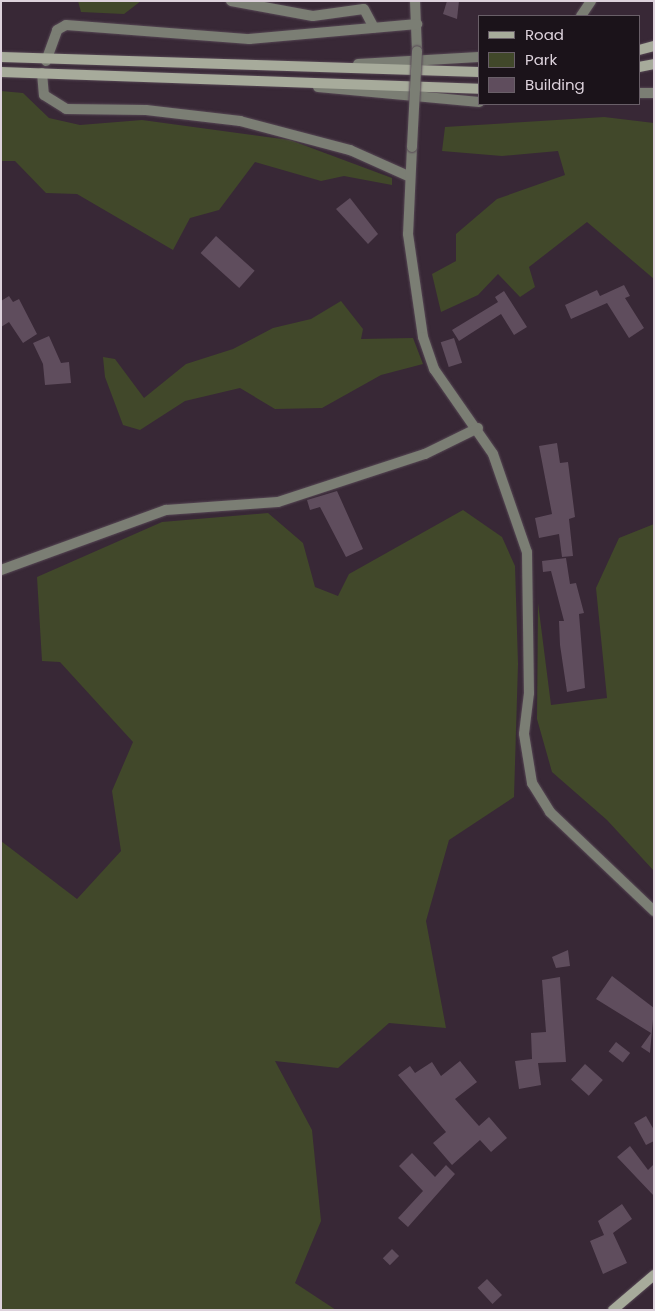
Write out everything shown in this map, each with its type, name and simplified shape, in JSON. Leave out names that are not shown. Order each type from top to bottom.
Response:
[{"type":"street","points":[[231,1],[313,16],[364,9],[374,28]]},
{"type":"street","points":[[415,1],[417,50],[412,147],[408,176],[408,234],[423,337],[434,369],[478,428],[493,454],[527,552],[529,693],[524,734],[532,784],[550,812],[654,911]]},
{"type":"street","points":[[582,15],[591,1]]},
{"type":"street","points":[[46,61],[57,30],[66,25],[249,39],[417,24]]},
{"type":"street","points":[[640,50],[654,46]]},
{"type":"street","points":[[1,57],[46,61],[309,66],[478,72]]},
{"type":"street","points":[[309,66],[478,57]]},
{"type":"street","points":[[640,67],[654,64]]},
{"type":"street","points":[[1,72],[298,86],[478,89]]},
{"type":"street","points":[[42,73],[44,95],[66,109],[146,110],[240,121],[350,150],[408,176]]},
{"type":"street","points":[[298,86],[478,102]]},
{"type":"street","points":[[640,93],[654,93]]},
{"type":"street","points":[[1,570],[166,510],[278,502],[425,454],[478,428]]},
{"type":"street","points":[[613,1310],[654,1275]]},
{"type":"green space","points":[[78,1],[141,1],[124,14],[81,12]]},
{"type":"green space","points":[[1,91],[23,93],[49,118],[80,125],[142,120],[290,140],[392,178],[392,185],[344,176],[321,181],[255,162],[219,210],[190,218],[173,250],[77,194],[46,193],[15,161],[1,161]]},
{"type":"green space","points":[[604,117],[654,123],[654,279],[587,222],[529,267],[535,287],[520,297],[498,274],[478,295],[441,312],[432,274],[456,261],[456,234],[497,199],[565,175],[558,151],[502,156],[442,151],[445,127]]},
{"type":"green space","points":[[341,301],[363,329],[361,339],[413,338],[423,364],[381,375],[322,408],[275,409],[240,388],[185,401],[140,430],[123,425],[105,377],[103,357],[115,359],[144,398],[186,364],[233,349],[273,328],[311,319]]},
{"type":"green space","points":[[463,510],[502,537],[515,566],[518,664],[514,797],[449,840],[426,921],[446,1028],[389,1023],[338,1068],[275,1061],[312,1130],[321,1221],[295,1283],[336,1310],[1,1310],[1,841],[77,899],[121,851],[112,791],[133,742],[60,662],[42,661],[37,577],[162,522],[268,513],[303,543],[315,587],[338,596],[349,574]]},
{"type":"green space","points":[[654,524],[654,871],[607,820],[552,772],[537,719],[538,603],[551,705],[607,698],[596,588],[619,538]]},
{"type":"building","points":[[447,1],[459,1],[457,19],[443,14]]},
{"type":"building","points":[[350,198],[378,234],[368,244],[336,209]]},
{"type":"building","points":[[216,236],[255,271],[239,288],[201,253]]},
{"type":"building","points":[[624,285],[630,296],[625,298],[644,328],[629,338],[607,303],[571,319],[565,305],[597,290],[600,296]]},
{"type":"building","points":[[504,291],[527,327],[514,335],[501,314],[459,341],[452,330],[498,302],[495,297]]},
{"type":"building","points":[[9,296],[13,302],[19,299],[37,334],[23,343],[9,322],[1,327],[1,301]]},
{"type":"building","points":[[49,336],[61,363],[69,362],[71,383],[45,385],[43,364],[33,343]]},
{"type":"building","points":[[454,338],[462,363],[449,367],[441,342]]},
{"type":"building","points":[[557,443],[560,463],[568,462],[575,517],[569,519],[573,556],[562,557],[559,534],[539,538],[535,518],[552,514],[539,446]]},
{"type":"building","points":[[337,491],[363,549],[346,557],[320,507],[310,510],[307,500]]},
{"type":"building","points":[[566,558],[570,584],[576,583],[584,613],[579,614],[585,688],[567,692],[560,645],[559,621],[564,621],[551,571],[543,572],[542,561]]},
{"type":"building","points":[[568,950],[570,966],[556,968],[552,957]]},
{"type":"building","points":[[612,976],[654,1008],[650,1053],[641,1047],[651,1033],[596,999]]},
{"type":"building","points":[[560,977],[566,1062],[538,1063],[541,1085],[519,1089],[515,1061],[532,1059],[531,1033],[546,1032],[542,980]]},
{"type":"building","points":[[616,1042],[630,1053],[623,1063],[609,1051]]},
{"type":"building","points":[[460,1061],[477,1082],[455,1099],[479,1126],[489,1117],[507,1138],[491,1152],[480,1140],[452,1165],[433,1143],[446,1132],[398,1075],[410,1066],[415,1073],[432,1062],[441,1076]]},
{"type":"building","points":[[585,1064],[603,1080],[589,1096],[571,1080]]},
{"type":"building","points":[[646,1116],[654,1130],[654,1141],[646,1145],[634,1123]]},
{"type":"building","points":[[630,1146],[648,1170],[654,1164],[654,1196],[617,1157]]},
{"type":"building","points":[[412,1153],[435,1177],[446,1165],[455,1174],[408,1227],[398,1218],[423,1191],[399,1166]]},
{"type":"building","points":[[622,1204],[632,1219],[613,1233],[627,1263],[603,1274],[590,1241],[604,1235],[598,1221]]},
{"type":"building","points":[[392,1249],[399,1256],[390,1265],[383,1258]]},
{"type":"building","points":[[487,1279],[502,1295],[492,1304],[477,1288]]}]
